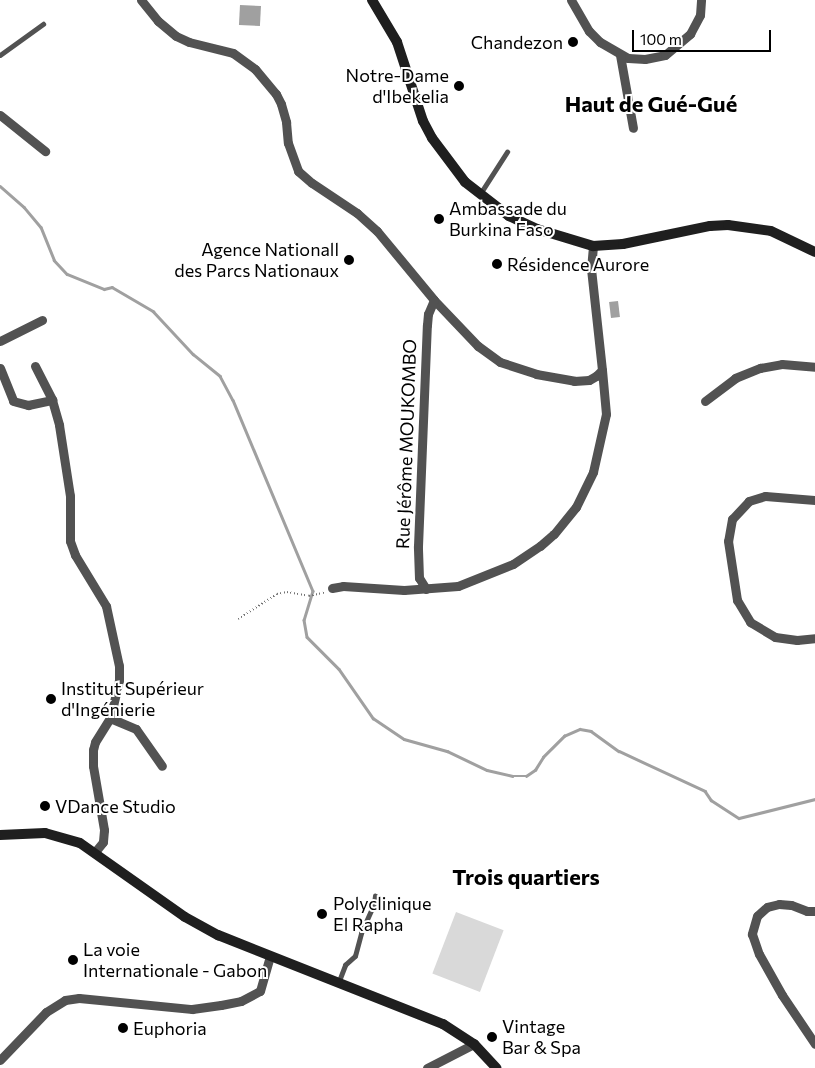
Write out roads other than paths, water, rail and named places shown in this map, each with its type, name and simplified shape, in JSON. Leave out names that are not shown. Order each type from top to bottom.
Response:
[{"type":"main road","points":[[372,0],[397,42],[423,121],[432,138],[450,164],[480,195],[522,222],[552,235],[593,246],[615,246],[710,226],[728,225],[770,231],[815,252]]},
{"type":"main road","points":[[0,835],[31,832],[51,834],[80,843],[197,924],[270,957],[443,1024],[474,1044],[496,1068]]},
{"type":"street","points":[[140,0],[158,21],[176,36],[189,42],[233,53],[256,69],[276,94],[281,104],[286,122],[288,143],[298,171],[312,183],[357,213],[377,231],[434,300],[478,346],[488,354],[516,369],[574,380],[588,380],[602,370]]},
{"type":"street","points":[[571,0],[589,31],[600,42],[620,55],[628,58],[645,59],[665,55],[690,34],[700,15],[701,0]]},
{"type":"street","points":[[620,55],[633,128]]},
{"type":"street","points":[[0,115],[45,151]]},
{"type":"street","points":[[330,589],[426,589],[458,586],[513,564],[540,546],[566,521],[588,486],[599,453],[606,408],[591,269],[593,246]]},
{"type":"street","name":"Rue Jérôme MOUKOMBO","points":[[426,589],[419,578],[418,546],[427,325],[428,314],[434,300]]},
{"type":"street","points":[[0,341],[42,320]]},
{"type":"street","points":[[705,401],[734,378],[760,368],[782,364],[815,367]]},
{"type":"street","points":[[35,366],[52,400],[59,425],[70,496],[68,530],[70,541],[75,555],[106,606],[119,666],[119,680],[110,718],[95,742],[92,758],[104,830],[104,842],[95,852]]},
{"type":"street","points":[[0,368],[13,402],[28,405],[52,400]]},
{"type":"street","points":[[815,500],[765,496],[749,501],[732,519],[728,541],[738,600],[750,622],[774,637],[797,640],[815,638]]},
{"type":"street","points":[[110,718],[136,729],[162,766]]},
{"type":"street","points":[[815,911],[807,911],[791,905],[779,904],[767,907],[757,916],[752,934],[759,954],[815,1044]]},
{"type":"street","points":[[0,1060],[46,1012],[65,1000],[79,998],[192,1009],[241,1001],[260,991],[270,957]]},
{"type":"street","points":[[427,1068],[474,1044]]},
{"type":"lane","points":[[0,55],[42,24]]},
{"type":"lane","points":[[480,195],[507,152]]},
{"type":"lane","points":[[338,983],[345,965],[356,956],[361,933],[374,904],[375,896]]},
{"type":"waterway","points":[[0,186],[24,207],[41,227],[54,260],[67,274],[104,289],[112,287],[153,311],[193,354],[220,376],[233,400],[313,591],[304,620],[307,637],[339,669],[373,718],[404,739],[447,751],[487,770],[512,776],[526,776],[535,770],[543,757],[564,736],[580,729],[591,731],[619,751],[705,791],[711,800],[739,818],[815,799]]},
{"type":"place","name":"Chandezon","points":[[573,42]]},
{"type":"place","name":"Notre-Dame d'Ibekelia","points":[[459,86]]},
{"type":"place","name":"Ambassade du Burkina Faso","points":[[439,219]]},
{"type":"place","name":"Agence Nationall des Parcs Nationaux","points":[[349,260]]},
{"type":"place","name":"Résidence Aurore","points":[[497,264]]},
{"type":"place","name":"Institut Supérieur d'Ingénierie","points":[[51,699]]},
{"type":"place","name":"VDance Studio","points":[[45,806]]},
{"type":"place","name":"Polyclinique El Rapha","points":[[322,914]]},
{"type":"place","name":"La voie Internationale - Gabon","points":[[73,960]]},
{"type":"place","name":"Euphoria","points":[[123,1028]]},
{"type":"place","name":"Vintage Bar & Spa","points":[[492,1037]]},
{"type":"district","name":"Haut de Gué-Gué","points":[[651,104]]},
{"type":"district","name":"Trois quartiers","points":[[526,877]]}]
